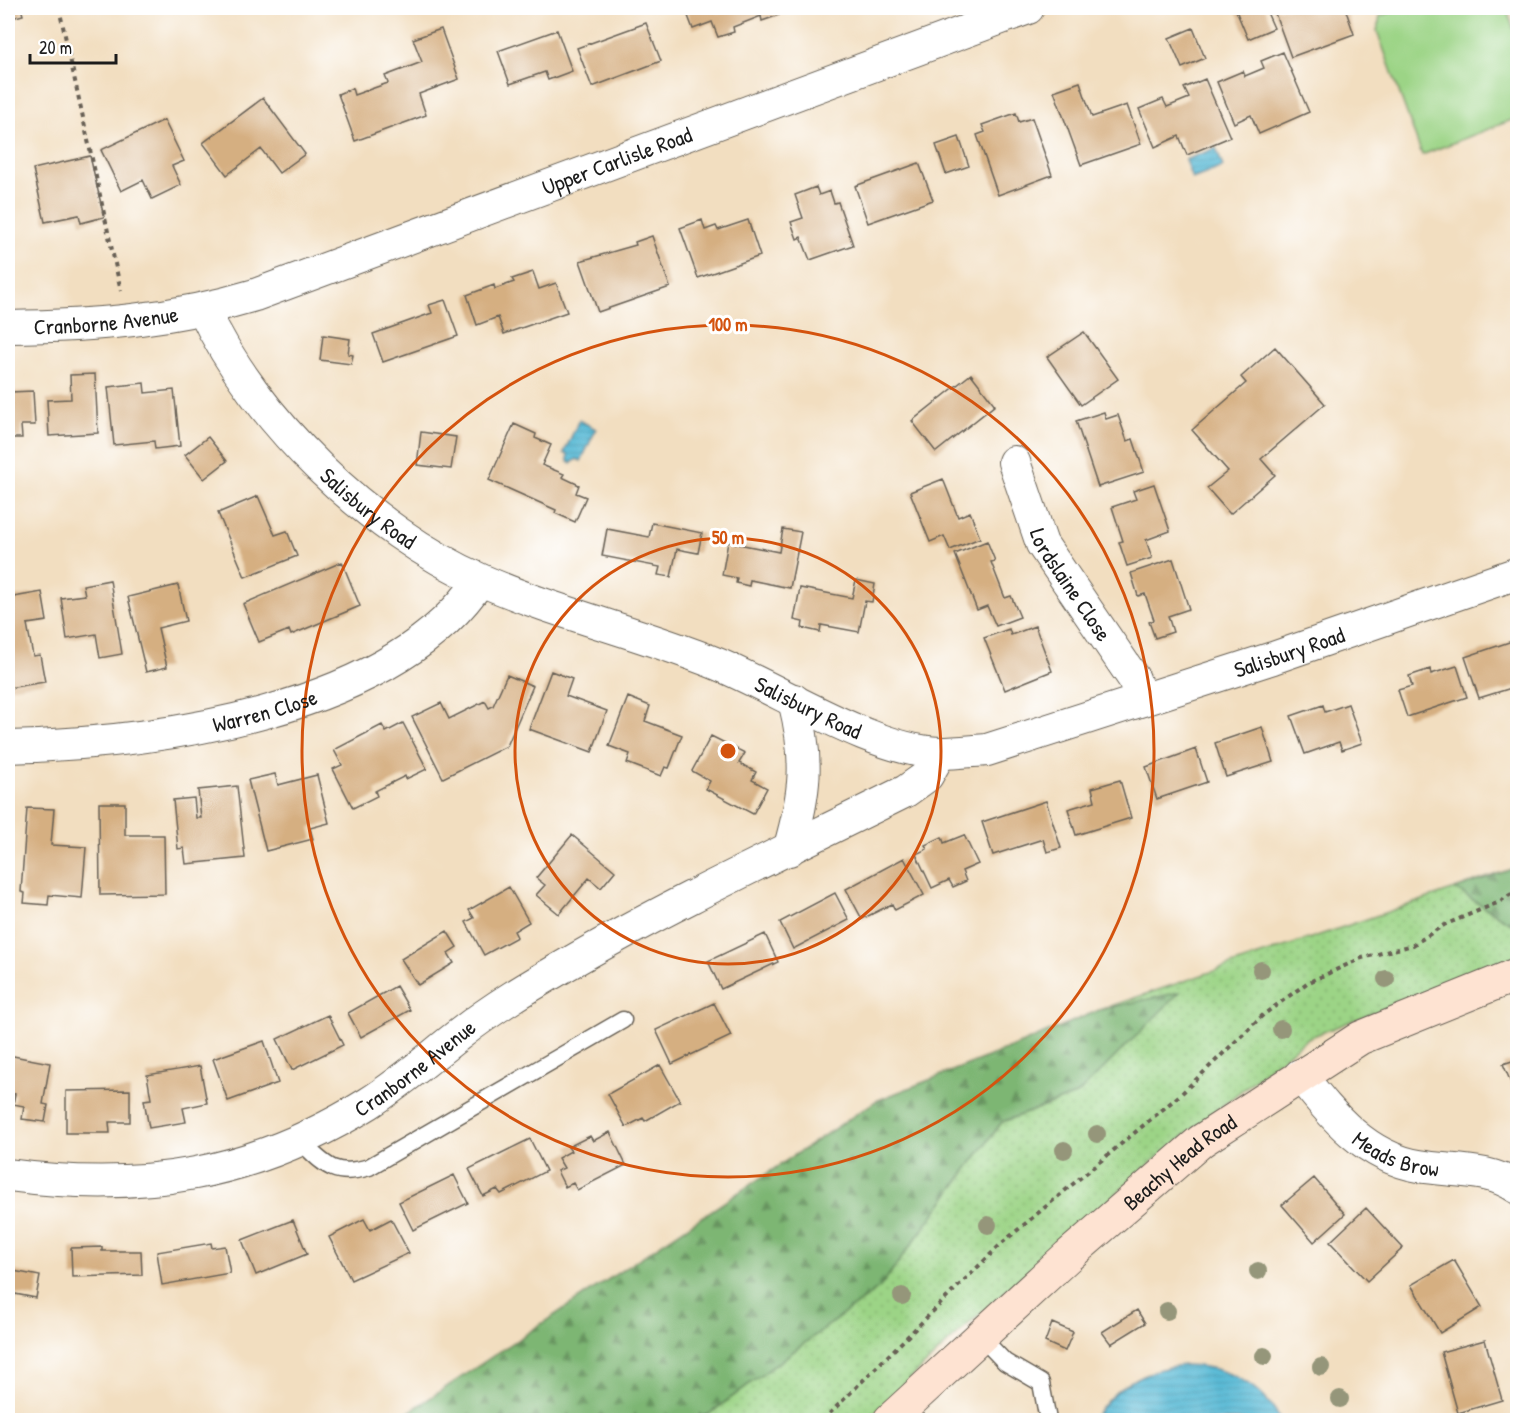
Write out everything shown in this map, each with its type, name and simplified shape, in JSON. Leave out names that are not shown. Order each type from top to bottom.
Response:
[{"type":"street","name":"Upper Carlisle Road","points":[[204,310],[267,291],[1028,8]]},
{"type":"street","name":"Cranborne Avenue","points":[[8,327],[68,326],[127,321],[204,310]]},
{"type":"street","name":"Salisbury Road","points":[[204,310],[234,364],[307,457],[363,507],[430,552],[480,580],[716,664],[874,736],[906,747],[940,753],[987,750],[1518,573]]},
{"type":"street","name":"Lordslaine Close","points":[[1014,462],[1042,544],[1134,679],[1141,700]]},
{"type":"street","name":"Warren Close","points":[[8,747],[47,746],[175,731],[264,714],[355,681],[423,642],[463,605],[480,580]]},
{"type":"street","points":[[789,850],[802,807],[806,768],[802,734],[794,700]]},
{"type":"street","name":"Cranborne Avenue","points":[[8,1175],[60,1182],[138,1180],[194,1175],[248,1162],[299,1140],[367,1104],[412,1074],[496,1007],[567,964],[676,904],[906,791],[927,776],[940,753]]},
{"type":"street","name":"Beachy Head Road","points":[[890,1420],[1119,1210],[1201,1141],[1360,1038],[1518,974]]},
{"type":"street","name":"Meads Brow","points":[[1300,1075],[1331,1113],[1353,1135],[1377,1151],[1400,1162],[1420,1167],[1461,1169],[1485,1175],[1518,1188]]},
{"type":"lane","points":[[299,1140],[335,1170],[348,1174],[369,1167],[623,1020]]},
{"type":"lane","points":[[981,1337],[1005,1362],[1041,1383],[1048,1420]]},
{"type":"path","points":[[59,8],[114,252],[127,321]]},
{"type":"path","points":[[823,1420],[1002,1243],[1180,1095],[1263,1015],[1307,984],[1362,958],[1413,945],[1444,925],[1497,903],[1518,890]]},
{"type":"green space","points":[[1404,8],[1506,8],[1517,38],[1517,118],[1422,155],[1377,31],[1380,16]]},
{"type":"green space","points":[[1517,867],[1517,927],[1455,889]]},
{"type":"green space","points":[[1455,889],[1517,927],[1517,957],[1308,1038],[1160,1155],[965,1327],[867,1420],[693,1420],[709,1414],[880,1287],[1002,1122],[1078,1094],[1178,993],[1099,1010]]},
{"type":"green space","points":[[1180,992],[1078,1094],[1002,1122],[880,1287],[709,1414],[693,1420],[397,1420],[876,1101],[1023,1043],[1099,1010]]},
{"type":"water","points":[[1216,148],[1223,167],[1192,179],[1185,160]]},
{"type":"water","points":[[579,420],[596,429],[581,461],[577,459],[572,463],[568,462],[568,455],[564,453]]},
{"type":"water","points":[[1185,1365],[1214,1369],[1241,1379],[1263,1396],[1281,1420],[1093,1420],[1110,1397],[1132,1381],[1157,1370]]},
{"type":"building","points":[[8,8],[21,8],[23,15],[8,19]]},
{"type":"building","points":[[685,8],[716,8],[718,13],[733,8],[776,8],[779,15],[762,21],[761,16],[733,27],[734,32],[718,37],[712,22],[693,29]]},
{"type":"building","points":[[1235,8],[1265,8],[1274,28],[1248,39]]},
{"type":"building","points":[[1273,8],[1345,8],[1354,34],[1291,57]]},
{"type":"building","points":[[646,23],[661,61],[592,87],[577,48]]},
{"type":"building","points":[[1193,28],[1205,58],[1182,68],[1169,38]]},
{"type":"building","points":[[441,29],[459,79],[419,94],[426,115],[355,141],[338,94],[352,88],[354,95],[388,83],[385,76],[422,62],[413,39]]},
{"type":"building","points":[[557,30],[572,71],[548,80],[545,72],[510,84],[498,51]]},
{"type":"building","points":[[1283,52],[1309,112],[1259,134],[1251,115],[1234,123],[1217,82],[1243,71],[1245,76],[1264,68],[1261,61]]},
{"type":"building","points":[[1205,79],[1230,137],[1187,155],[1179,136],[1155,147],[1139,109],[1163,99],[1167,107],[1189,98],[1184,88]]},
{"type":"building","points":[[1080,82],[1092,117],[1127,105],[1141,144],[1081,165],[1054,91]]},
{"type":"building","points":[[263,98],[305,154],[279,173],[261,149],[227,175],[203,143]]},
{"type":"building","points":[[1016,113],[1019,122],[1032,118],[1052,175],[998,195],[977,135],[985,132],[982,125]]},
{"type":"building","points":[[164,120],[184,161],[172,166],[181,185],[152,199],[143,180],[121,191],[101,150]]},
{"type":"building","points":[[959,137],[969,166],[946,174],[936,145]]},
{"type":"building","points":[[90,156],[104,217],[81,223],[79,215],[45,222],[33,169]]},
{"type":"building","points":[[919,163],[933,200],[868,223],[855,186]]},
{"type":"building","points":[[816,187],[819,195],[830,191],[834,203],[838,202],[853,245],[810,260],[801,237],[797,239],[791,222],[803,218],[795,195]]},
{"type":"building","points":[[702,220],[705,230],[716,226],[718,230],[748,220],[760,256],[698,278],[680,228]]},
{"type":"building","points":[[652,236],[670,287],[598,312],[580,261],[636,245],[635,242]]},
{"type":"building","points":[[533,272],[539,289],[556,283],[567,312],[504,334],[498,317],[477,325],[467,295],[494,285],[495,289],[514,282],[512,279]]},
{"type":"building","points":[[445,300],[458,336],[383,362],[373,334],[432,313],[429,305]]},
{"type":"building","points":[[1084,332],[1118,379],[1081,405],[1047,357]]},
{"type":"building","points":[[323,335],[350,339],[348,354],[353,355],[351,364],[320,360]]},
{"type":"building","points":[[1275,347],[1325,404],[1261,459],[1275,475],[1230,514],[1207,488],[1228,471],[1192,430],[1246,383],[1241,377]]},
{"type":"building","points":[[95,374],[98,433],[49,436],[47,400],[71,399],[70,375]]},
{"type":"building","points":[[971,374],[995,405],[936,452],[912,421]]},
{"type":"building","points":[[144,383],[145,393],[174,390],[180,446],[155,449],[154,441],[114,445],[108,387]]},
{"type":"building","points":[[33,391],[35,425],[21,425],[22,438],[8,438],[8,396],[10,392]]},
{"type":"building","points":[[1104,412],[1106,419],[1118,415],[1127,441],[1133,439],[1144,472],[1098,487],[1076,421]]},
{"type":"building","points":[[514,424],[536,434],[535,438],[551,445],[542,465],[564,474],[562,477],[579,485],[576,493],[586,497],[575,522],[555,513],[556,510],[489,480]]},
{"type":"building","points":[[421,432],[456,437],[451,469],[417,465]]},
{"type":"building","points":[[208,437],[227,461],[204,479],[185,455]]},
{"type":"building","points":[[943,479],[958,517],[970,512],[980,538],[950,550],[944,536],[930,542],[910,492]]},
{"type":"building","points":[[1154,484],[1170,531],[1146,540],[1152,558],[1127,566],[1119,542],[1123,541],[1112,507],[1136,499],[1133,491]]},
{"type":"building","points":[[258,496],[275,535],[287,531],[297,556],[245,577],[218,513]]},
{"type":"building","points":[[652,523],[702,533],[698,553],[677,549],[671,577],[658,575],[660,567],[602,556],[607,529],[649,537]]},
{"type":"building","points":[[783,529],[801,532],[790,588],[750,580],[749,586],[736,583],[737,578],[722,575],[728,542],[779,552]]},
{"type":"building","points":[[987,541],[995,561],[991,562],[1005,598],[1011,596],[1020,617],[996,626],[987,606],[977,610],[955,554]]},
{"type":"building","points":[[1173,559],[1189,609],[1168,616],[1173,632],[1155,638],[1149,622],[1154,620],[1145,594],[1138,596],[1131,573]]},
{"type":"building","points":[[342,562],[360,606],[291,635],[289,630],[259,642],[243,604]]},
{"type":"building","points":[[110,580],[122,654],[100,658],[96,634],[67,639],[61,598],[85,595],[83,585]]},
{"type":"building","points":[[856,580],[875,584],[872,602],[865,601],[859,632],[821,625],[820,632],[802,628],[803,622],[794,620],[800,588],[852,598]]},
{"type":"building","points":[[178,585],[186,621],[158,628],[167,667],[146,672],[128,597]]},
{"type":"building","points":[[42,592],[47,621],[27,624],[33,656],[40,655],[45,682],[8,688],[8,598]]},
{"type":"building","points":[[1035,626],[1052,671],[1005,690],[984,638],[1009,629],[1011,635]]},
{"type":"building","points":[[1518,639],[1518,686],[1479,698],[1465,657]]},
{"type":"building","points":[[1457,666],[1467,697],[1407,717],[1398,690],[1412,686],[1409,676],[1430,669],[1431,674]]},
{"type":"building","points":[[551,671],[572,679],[566,696],[607,711],[592,752],[529,729]]},
{"type":"building","points":[[507,675],[533,686],[507,746],[443,778],[412,717],[441,703],[449,719],[485,701],[489,708],[493,706]]},
{"type":"building","points":[[628,697],[650,706],[645,721],[682,735],[669,768],[665,767],[661,776],[627,763],[630,754],[609,746]]},
{"type":"building","points":[[1348,704],[1362,743],[1342,750],[1339,742],[1305,754],[1291,716],[1323,705],[1325,712]]},
{"type":"building","points":[[403,723],[427,769],[406,779],[405,776],[375,791],[377,796],[353,808],[333,769],[342,765],[334,750],[382,725],[386,732]]},
{"type":"building","points":[[1262,727],[1273,762],[1226,777],[1215,743]]},
{"type":"building","points":[[711,736],[745,753],[739,763],[756,772],[752,780],[767,788],[753,814],[706,789],[710,781],[692,771]]},
{"type":"building","points":[[1196,749],[1207,782],[1157,799],[1146,767]]},
{"type":"building","points":[[275,774],[278,785],[317,775],[329,823],[310,828],[313,839],[266,851],[248,780]]},
{"type":"building","points":[[1120,780],[1131,818],[1076,835],[1068,809],[1095,801],[1092,788]]},
{"type":"building","points":[[237,786],[245,858],[186,864],[184,848],[178,849],[173,800],[194,798],[196,818],[201,818],[198,790]]},
{"type":"building","points":[[1046,801],[1061,848],[1047,852],[1043,839],[993,855],[982,822]]},
{"type":"building","points":[[99,803],[125,803],[125,835],[164,835],[165,894],[100,895]]},
{"type":"building","points":[[27,808],[54,809],[51,845],[86,847],[82,898],[49,895],[48,905],[24,903],[25,893],[21,892]]},
{"type":"building","points":[[572,835],[615,871],[601,888],[589,878],[559,914],[536,895],[545,885],[536,878]]},
{"type":"building","points":[[964,835],[978,864],[962,871],[966,881],[953,887],[949,880],[932,888],[916,854],[927,849],[925,845],[942,837],[944,843]]},
{"type":"building","points":[[904,858],[924,895],[895,910],[892,904],[862,919],[846,889]]},
{"type":"building","points":[[509,887],[529,922],[514,931],[517,937],[484,955],[466,922],[474,918],[469,910]]},
{"type":"building","points":[[835,893],[849,920],[793,949],[780,922]]},
{"type":"building","points":[[447,931],[457,947],[448,953],[454,963],[418,985],[401,959]]},
{"type":"building","points":[[765,934],[778,962],[721,989],[708,961]]},
{"type":"building","points":[[396,986],[410,1010],[361,1037],[348,1013]]},
{"type":"building","points":[[714,1003],[731,1036],[672,1064],[656,1030]]},
{"type":"building","points":[[328,1015],[343,1045],[292,1070],[277,1039]]},
{"type":"building","points":[[264,1041],[278,1083],[228,1101],[213,1059]]},
{"type":"building","points":[[8,1055],[50,1063],[43,1104],[48,1105],[45,1122],[22,1119],[24,1106],[13,1104],[15,1094],[8,1093]]},
{"type":"building","points":[[1518,1059],[1518,1091],[1515,1092],[1503,1064]]},
{"type":"building","points":[[660,1065],[680,1101],[645,1121],[643,1118],[626,1127],[608,1094]]},
{"type":"building","points":[[200,1066],[207,1103],[183,1108],[186,1122],[149,1128],[144,1100],[151,1099],[147,1075]]},
{"type":"building","points":[[130,1090],[130,1122],[109,1122],[110,1133],[66,1133],[66,1091]]},
{"type":"building","points":[[610,1132],[626,1165],[577,1190],[573,1183],[565,1187],[557,1171],[564,1168],[558,1158],[571,1151],[568,1147],[590,1136],[593,1141]]},
{"type":"building","points":[[530,1139],[546,1171],[501,1194],[497,1189],[483,1196],[469,1169]]},
{"type":"building","points":[[454,1175],[468,1203],[413,1230],[399,1202]]},
{"type":"building","points":[[1314,1178],[1345,1214],[1314,1242],[1282,1205]]},
{"type":"building","points":[[1366,1208],[1403,1248],[1367,1281],[1330,1242]]},
{"type":"building","points":[[364,1219],[370,1230],[391,1219],[409,1253],[351,1280],[329,1237]]},
{"type":"building","points":[[293,1220],[307,1254],[256,1275],[242,1240]]},
{"type":"building","points":[[211,1243],[212,1248],[225,1246],[230,1273],[162,1285],[157,1252]]},
{"type":"building","points":[[102,1247],[102,1251],[141,1251],[142,1275],[72,1277],[71,1248]]},
{"type":"building","points":[[1454,1260],[1482,1307],[1440,1333],[1411,1285]]},
{"type":"building","points":[[8,1270],[40,1276],[36,1298],[15,1294],[14,1300],[8,1299]]},
{"type":"building","points":[[1137,1310],[1145,1323],[1111,1344],[1102,1332]]},
{"type":"building","points":[[1052,1323],[1073,1332],[1065,1351],[1045,1342]]},
{"type":"building","points":[[1485,1340],[1502,1400],[1458,1413],[1441,1352]]}]
